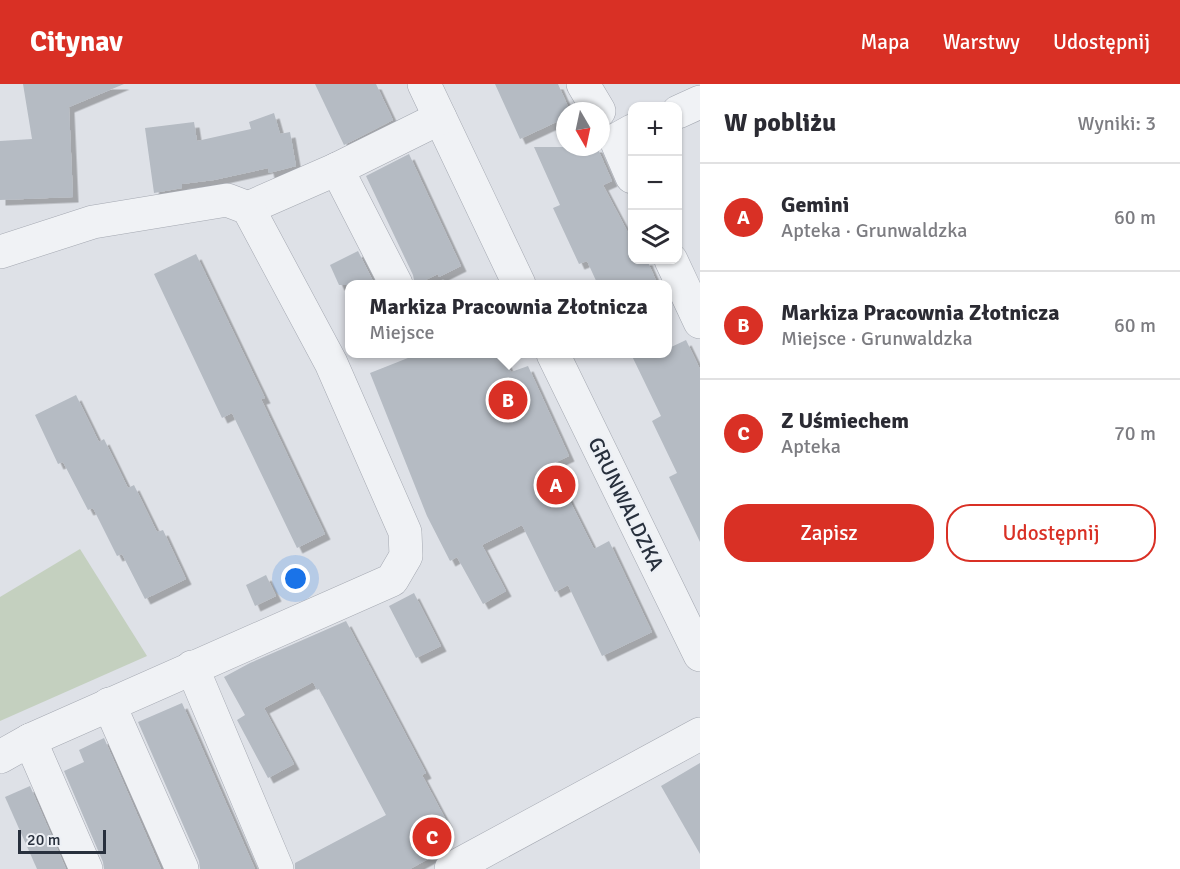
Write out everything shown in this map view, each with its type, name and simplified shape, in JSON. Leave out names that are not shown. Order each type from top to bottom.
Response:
[{"type":"street","points":[[424,84],[509,280]]},
{"type":"street","points":[[582,84],[612,124],[628,164]]},
{"type":"street","points":[[682,110],[700,102]]},
{"type":"street","points":[[248,208],[337,169],[440,118]]},
{"type":"street","points":[[337,169],[393,280]]},
{"type":"street","points":[[0,252],[93,222],[227,200],[248,208],[342,358],[405,532],[406,556],[392,580],[109,704],[30,740],[0,757]]},
{"type":"street","points":[[673,264],[700,322]]},
{"type":"street","name":"GRUNWALDZKA","points":[[555,358],[700,655]]},
{"type":"street","points":[[192,667],[277,869]]},
{"type":"street","points":[[109,704],[182,869]]},
{"type":"street","points":[[452,869],[700,734]]},
{"type":"street","points":[[30,740],[86,869]]},
{"type":"green space","points":[[80,549],[147,656],[0,721],[0,597]]},
{"type":"building","points":[[23,84],[124,84],[69,107],[73,197],[0,200],[0,141],[32,139]]},
{"type":"building","points":[[315,84],[376,84],[393,120],[344,145]]},
{"type":"building","points":[[495,84],[558,84],[566,102],[556,102],[556,122],[520,139]]},
{"type":"building","points":[[274,113],[280,134],[290,132],[296,166],[269,173],[268,168],[214,180],[182,184],[182,188],[154,193],[145,128],[194,122],[197,141],[251,129],[249,122]]},
{"type":"building","points":[[534,147],[556,147],[556,156],[601,156],[612,181],[603,185],[628,232],[628,264],[649,264],[656,280],[596,280],[587,261],[579,264],[553,208],[560,205]]},
{"type":"building","points":[[409,154],[461,266],[439,277],[438,274],[425,280],[414,280],[366,176]]},
{"type":"building","points":[[358,251],[372,280],[345,280],[345,285],[339,285],[330,265]]},
{"type":"building","points":[[196,254],[265,398],[261,399],[325,534],[297,548],[232,413],[222,418],[154,274]]},
{"type":"building","points":[[686,340],[700,369],[700,542],[669,477],[677,473],[652,421],[661,416],[633,358],[672,358],[672,347]]},
{"type":"building","points":[[408,358],[504,358],[511,372],[528,366],[569,456],[554,463],[566,493],[594,549],[609,541],[652,632],[602,656],[568,585],[555,592],[522,525],[482,545],[506,591],[483,604],[457,557],[450,561],[427,516],[370,373]]},
{"type":"building","points":[[76,395],[99,442],[104,439],[128,488],[134,485],[157,532],[163,530],[186,579],[145,599],[122,554],[117,556],[93,508],[88,510],[63,462],[58,464],[35,415]]},
{"type":"building","points":[[266,575],[276,596],[255,606],[246,585]]},
{"type":"building","points":[[414,593],[441,646],[416,658],[389,606]]},
{"type":"building","points":[[346,621],[426,773],[422,775],[447,822],[437,854],[410,869],[295,869],[295,863],[386,815],[319,689],[317,690],[313,682],[264,708],[294,764],[268,778],[237,720],[245,715],[224,677],[250,663]]},
{"type":"building","points":[[182,703],[255,869],[200,869],[199,861],[138,722]]},
{"type":"building","points":[[104,738],[161,869],[104,869],[64,771],[84,762],[79,750]]},
{"type":"building","points":[[700,763],[700,854],[661,786]]},
{"type":"building","points":[[30,786],[66,869],[37,869],[5,797]]},
{"type":"place","name":"Markiza Pracownia Złotnicza","points":[[508,400]]},
{"type":"place","name":"Gemini","points":[[556,485]]},
{"type":"place","name":"Z Uśmiechem","points":[[432,837]]}]
